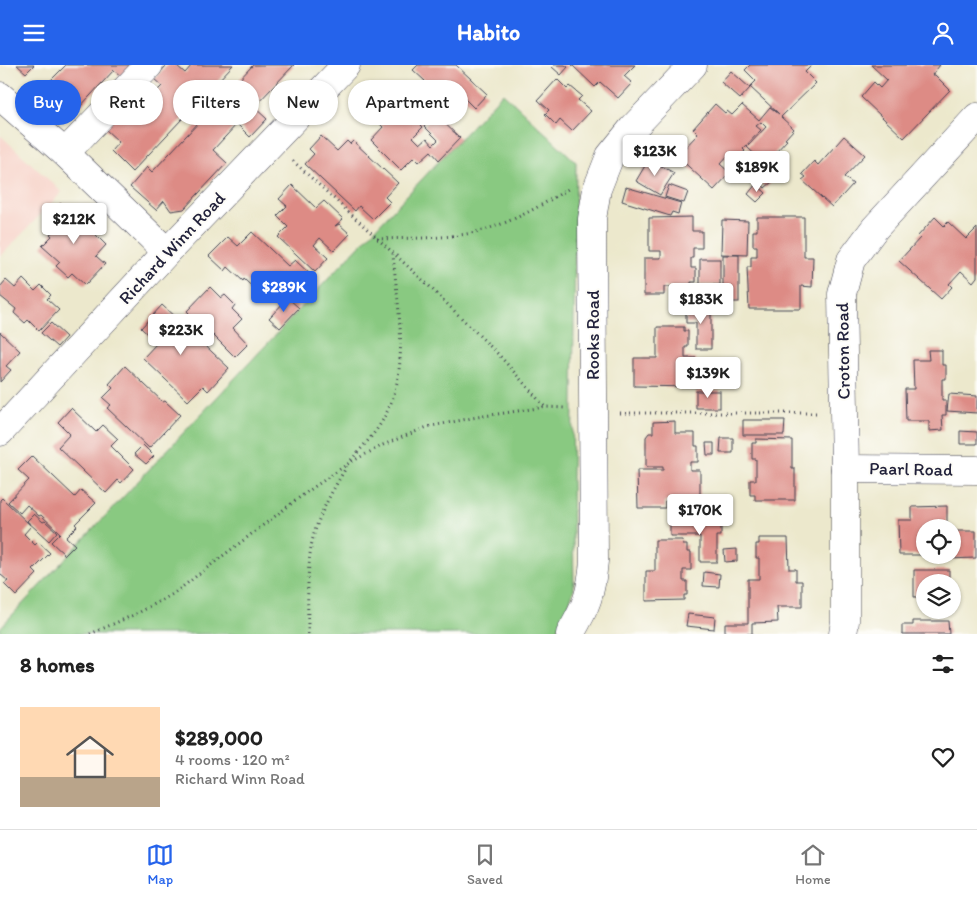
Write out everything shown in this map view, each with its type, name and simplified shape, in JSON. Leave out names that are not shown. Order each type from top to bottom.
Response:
[{"type":"street","points":[[65,153],[148,65]]},
{"type":"street","name":"Richard Winn Road","points":[[0,432],[167,252],[346,65]]},
{"type":"street","name":"Rooks Road","points":[[570,634],[585,608],[592,586],[594,561],[592,219],[597,189],[610,155],[693,65]]},
{"type":"street","points":[[0,96],[65,153],[167,252]]},
{"type":"street","name":"Croton Road","points":[[843,634],[845,621],[845,469],[842,294],[851,261],[875,228],[977,117]]},
{"type":"street","name":"Paarl Road","points":[[845,469],[977,470]]},
{"type":"path","points":[[273,141],[376,239],[427,284],[482,339],[545,407]]},
{"type":"path","points":[[376,239],[465,235],[485,230],[526,214],[605,168]]},
{"type":"path","points":[[308,634],[310,554],[313,536],[321,514],[349,463],[386,416],[395,392],[401,350],[393,253]]},
{"type":"path","points":[[90,634],[100,632],[173,594],[304,494],[349,463],[383,445],[426,427],[545,407],[594,409],[625,414],[844,413]]},
{"type":"shaded area","points":[[0,135],[62,192],[0,257]]},
{"type":"green space","points":[[503,93],[576,162],[572,479],[574,589],[565,616],[554,634],[0,634],[0,628]]},
{"type":"building","points":[[17,65],[34,65],[26,73]]},
{"type":"building","points":[[66,65],[137,65],[124,79],[114,70],[105,80],[91,80],[91,95],[81,106],[81,80],[51,80]]},
{"type":"building","points":[[167,65],[176,65],[185,73],[192,65],[233,65],[219,80],[173,80],[173,125],[176,125],[132,172],[111,151],[119,142],[105,129],[109,125],[163,125],[163,80],[154,79]]},
{"type":"building","points":[[253,65],[294,65],[280,80],[269,80],[269,91],[259,102],[259,80],[239,80]]},
{"type":"building","points":[[418,65],[456,65],[487,94],[474,108],[468,102],[468,80],[424,80],[413,70]]},
{"type":"building","points":[[554,65],[565,65],[568,67],[561,75],[552,67]]},
{"type":"building","points":[[572,65],[635,65],[624,76],[632,83],[618,98],[600,82],[595,87]]},
{"type":"building","points":[[750,65],[812,65],[805,72],[816,83],[781,117],[794,129],[785,139],[787,140],[765,164],[747,147],[766,127],[761,122],[756,126],[761,130],[743,149],[745,151],[738,158],[731,152],[720,164],[730,173],[714,190],[677,156],[698,134],[693,129],[715,104],[725,113],[727,111],[732,115],[742,105],[759,120],[770,107],[779,114],[750,87],[756,81],[745,70]]},
{"type":"building","points":[[871,65],[940,65],[932,75],[935,75],[950,90],[904,138],[861,97],[874,82],[880,88],[887,80]]},
{"type":"building","points":[[731,71],[750,88],[740,99],[721,82]]},
{"type":"building","points":[[557,79],[567,89],[570,86],[582,96],[578,100],[591,111],[572,131],[560,120],[556,125],[545,114],[549,110],[538,100]]},
{"type":"building","points":[[259,112],[267,119],[250,137],[238,125],[259,125]]},
{"type":"building","points":[[196,125],[236,125],[213,150],[227,163],[184,209],[171,211],[164,201],[156,210],[130,187],[147,167],[152,172]]},
{"type":"building","points":[[381,125],[421,125],[423,127],[413,137],[420,144],[427,138],[433,145],[438,140],[425,125],[446,125],[460,138],[439,160],[431,151],[419,162],[414,157],[401,170],[371,140],[383,127]]},
{"type":"building","points":[[321,136],[337,151],[347,141],[350,144],[353,141],[398,183],[385,197],[390,202],[373,219],[359,206],[355,211],[305,164],[314,154],[309,149]]},
{"type":"building","points":[[844,136],[865,155],[844,177],[853,184],[832,207],[802,180],[806,177],[802,174],[814,161],[818,165]]},
{"type":"building","points":[[649,159],[674,173],[660,195],[636,181]]},
{"type":"building","points":[[765,172],[773,181],[765,188],[757,178]]},
{"type":"building","points":[[756,184],[766,193],[757,202],[748,194]]},
{"type":"building","points":[[292,185],[316,208],[324,201],[343,219],[335,226],[339,224],[350,234],[334,251],[320,238],[314,245],[328,258],[315,272],[278,237],[288,227],[277,216],[287,206],[279,199]]},
{"type":"building","points":[[669,185],[688,192],[684,203],[665,197]]},
{"type":"building","points":[[626,187],[681,203],[678,214],[672,212],[670,216],[622,201]]},
{"type":"building","points":[[61,203],[80,222],[83,219],[95,230],[93,232],[106,245],[96,256],[105,264],[85,285],[72,273],[68,277],[56,266],[60,262],[42,246],[56,229],[46,219]]},
{"type":"building","points":[[692,217],[692,231],[702,231],[702,248],[693,248],[693,258],[691,258],[691,268],[696,268],[696,282],[691,282],[691,287],[664,287],[664,295],[644,295],[644,258],[661,258],[661,251],[649,251],[649,218]]},
{"type":"building","points":[[757,217],[804,217],[804,257],[813,257],[812,287],[801,286],[801,309],[749,309],[747,267],[751,267],[751,257],[757,257],[757,246],[753,246],[753,231],[757,231]]},
{"type":"building","points":[[935,217],[944,226],[948,222],[966,239],[977,228],[977,277],[973,282],[961,271],[949,284],[952,287],[941,299],[899,261],[920,238],[918,236]]},
{"type":"building","points":[[722,220],[748,221],[747,255],[721,254]]},
{"type":"building","points":[[252,232],[288,266],[295,260],[312,276],[292,297],[283,289],[272,300],[266,294],[263,297],[244,279],[243,281],[228,267],[225,271],[209,256],[228,237],[238,246]]},
{"type":"building","points":[[723,255],[739,255],[739,302],[723,302]]},
{"type":"building","points":[[700,259],[720,259],[720,285],[700,285]]},
{"type":"building","points":[[23,279],[35,291],[41,285],[51,295],[47,299],[59,310],[39,331],[28,320],[25,323],[14,313],[16,309],[0,296],[0,287],[6,280],[15,288]]},
{"type":"building","points":[[210,287],[221,298],[225,295],[235,305],[232,309],[242,319],[233,328],[248,344],[235,357],[213,335],[205,344],[181,321],[189,313],[187,311]]},
{"type":"building","points":[[288,298],[299,308],[280,328],[269,318]]},
{"type":"building","points":[[162,305],[229,368],[208,391],[203,386],[188,401],[143,358],[157,343],[141,328]]},
{"type":"building","points":[[686,307],[711,307],[711,349],[696,349],[696,323],[686,323]]},
{"type":"building","points":[[51,323],[66,337],[57,347],[41,333]]},
{"type":"building","points":[[657,327],[684,327],[684,331],[688,331],[688,347],[685,347],[685,358],[696,358],[696,363],[699,363],[697,387],[634,386],[634,358],[657,358]]},
{"type":"building","points":[[0,332],[20,351],[6,366],[11,370],[0,382]]},
{"type":"building","points":[[928,350],[942,350],[942,365],[946,365],[946,379],[942,379],[942,400],[946,400],[946,415],[942,415],[943,430],[929,431],[929,421],[906,421],[905,389],[914,389],[913,360],[929,360]]},
{"type":"building","points":[[125,366],[163,402],[165,401],[180,415],[149,448],[107,408],[111,405],[103,398],[113,388],[109,384]]},
{"type":"building","points":[[696,391],[720,391],[720,408],[696,408]]},
{"type":"building","points":[[949,394],[977,396],[977,413],[947,411]]},
{"type":"building","points":[[71,408],[96,432],[103,425],[118,439],[111,446],[134,469],[121,483],[118,480],[106,493],[58,447],[70,434],[58,422]]},
{"type":"building","points":[[743,420],[785,420],[784,435],[743,435]]},
{"type":"building","points":[[675,421],[675,433],[695,433],[695,446],[698,446],[698,462],[690,462],[690,470],[700,470],[700,501],[665,501],[665,508],[638,508],[637,470],[663,470],[663,467],[646,467],[646,437],[649,433],[653,433],[653,422]]},
{"type":"building","points":[[960,431],[977,432],[977,444],[960,444]]},
{"type":"building","points":[[721,438],[733,438],[733,453],[720,453]]},
{"type":"building","points":[[756,439],[792,440],[792,469],[795,469],[795,500],[755,500],[755,495],[750,495],[750,480],[756,480],[756,459],[752,459],[752,443],[756,443]]},
{"type":"building","points":[[706,443],[714,443],[714,455],[707,455]]},
{"type":"building","points":[[143,445],[154,456],[146,464],[134,454]]},
{"type":"building","points":[[32,456],[75,497],[81,490],[96,503],[75,524],[77,526],[66,537],[75,545],[65,555],[51,542],[60,533],[41,515],[39,516],[27,505],[20,513],[8,502],[29,480],[18,470]]},
{"type":"building","points":[[2,498],[31,526],[24,534],[35,545],[38,542],[50,553],[33,570],[37,574],[16,596],[4,584],[8,581],[0,574],[0,500]]},
{"type":"building","points":[[947,506],[947,519],[916,519],[916,555],[899,555],[898,520],[912,520],[912,507]]},
{"type":"building","points":[[34,514],[57,532],[49,541],[27,521]]},
{"type":"building","points":[[670,521],[721,521],[721,536],[717,536],[717,562],[700,562],[700,536],[670,536]]},
{"type":"building","points":[[961,531],[976,531],[976,558],[961,559]]},
{"type":"building","points":[[759,538],[788,538],[789,569],[796,569],[796,581],[802,581],[802,607],[777,607],[778,622],[752,623],[752,634],[725,634],[725,623],[748,623],[748,579],[759,579],[759,558],[756,558],[756,544],[759,544]]},
{"type":"building","points":[[655,540],[682,540],[683,545],[687,545],[687,552],[691,552],[691,570],[683,570],[683,581],[687,581],[687,595],[684,595],[684,600],[646,601],[646,571],[655,571]]},
{"type":"building","points":[[737,549],[737,561],[725,562],[724,550]]},
{"type":"building","points":[[914,570],[949,570],[949,574],[916,574],[916,597],[914,597]]},
{"type":"building","points":[[704,572],[720,574],[719,587],[703,586]]},
{"type":"building","points":[[688,614],[715,617],[714,629],[686,626]]},
{"type":"building","points":[[913,621],[948,621],[949,634],[902,634],[902,625],[913,625]]}]
